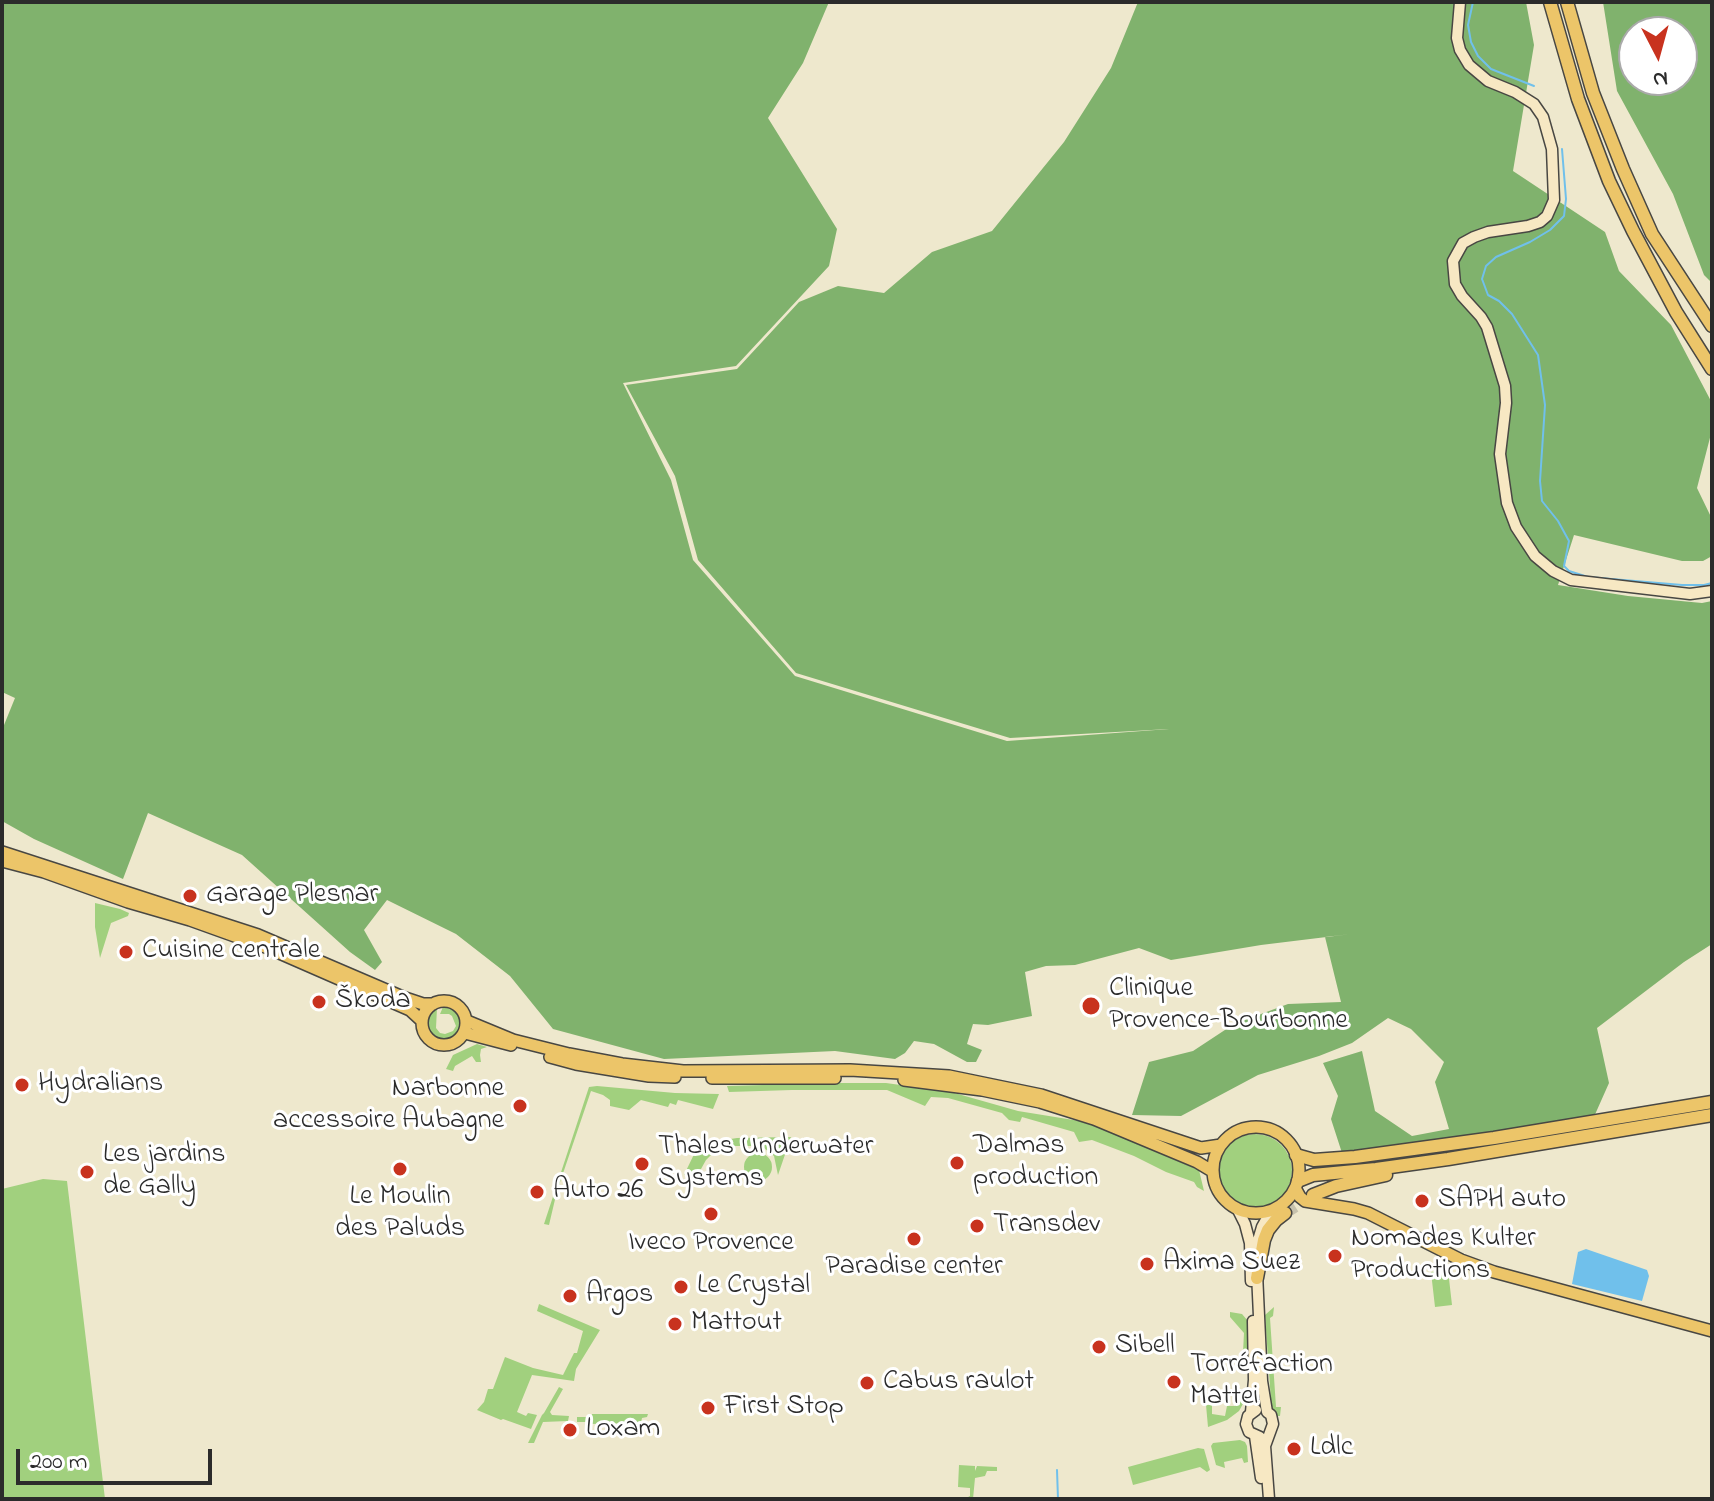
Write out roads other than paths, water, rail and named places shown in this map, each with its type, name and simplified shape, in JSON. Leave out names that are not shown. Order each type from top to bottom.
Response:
[{"type":"highway","points":[[1550,2],[1578,99],[1609,181],[1676,312],[1712,369]]},
{"type":"highway","points":[[1567,2],[1593,93],[1652,234],[1712,326]]},
{"type":"highway","points":[[1296,1155],[1314,1160],[1355,1157],[1712,1102]]},
{"type":"highway","points":[[1296,1184],[1313,1175],[1448,1159],[1712,1115]]},
{"type":"highway","points":[[1313,1195],[1336,1186],[1448,1159]]},
{"type":"highway","points":[[1257,1278],[1264,1240],[1279,1210]]},
{"type":"main road","points":[[1460,2],[1457,38],[1469,65],[1488,81],[1534,104],[1543,117],[1552,149],[1555,190],[1552,209],[1547,216],[1528,226],[1474,237],[1463,243],[1453,261],[1455,284],[1487,327],[1505,386],[1500,454],[1507,503],[1516,527],[1535,556],[1553,571],[1571,580],[1690,594],[1712,591]]},
{"type":"main road","points":[[2,852],[258,935],[405,998],[423,1004],[445,1001],[457,1005],[464,1012],[466,1027],[454,1043],[447,1046],[437,1044],[426,1037],[422,1021],[433,1004]]},
{"type":"main road","points":[[2,861],[268,948],[410,1010],[422,1021]]},
{"type":"main road","points":[[466,1027],[569,1054],[668,1069],[850,1070],[949,1076],[1053,1098],[1201,1148],[1221,1145]]},
{"type":"main road","points":[[466,1027],[576,1064],[649,1076],[736,1079],[853,1077],[899,1079],[982,1090],[1040,1102],[1094,1119],[1212,1171]]},
{"type":"main road","points":[[1279,1210],[1296,1184],[1299,1168],[1296,1155],[1283,1137],[1262,1128],[1235,1132],[1221,1145],[1212,1171],[1221,1197],[1238,1210],[1251,1213],[1354,1209]]},
{"type":"main road","points":[[1296,1184],[1300,1197],[1305,1201],[1354,1209],[1385,1220],[1461,1260],[1494,1272],[1712,1331]]},
{"type":"main road","points":[[1238,1210],[1250,1243],[1254,1380],[1251,1412],[1246,1424],[1255,1436],[1269,1433]]},
{"type":"main road","points":[[1257,1278],[1262,1381],[1267,1412],[1273,1420],[1265,1446],[1267,1499]]},
{"type":"main road","points":[[1251,1412],[1259,1409],[1267,1412]]},
{"type":"main road","points":[[1255,1436],[1262,1487],[1267,1499]]},
{"type":"water","points":[[1586,1249],[1647,1270],[1649,1276],[1642,1301],[1572,1284],[1578,1252]]},
{"type":"waterway","points":[[1473,2],[1468,25],[1478,56],[1491,69],[1534,86]]},
{"type":"waterway","points":[[1562,149],[1566,199],[1564,216],[1550,230],[1496,257],[1486,266],[1482,279],[1488,295],[1512,314],[1538,355],[1545,405],[1540,481],[1542,501],[1569,541],[1564,566],[1569,571],[1588,577],[1682,585],[1712,583]]},
{"type":"waterway","points":[[1057,1470],[1058,1499]]},
{"type":"tunnel","points":[[1285,1213],[1313,1195]]},
{"type":"place","name":"Garage Plesnar","points":[[190,896]]},
{"type":"place","name":"Cuisine centrale","points":[[126,952]]},
{"type":"place","name":"Škoda","points":[[319,1002]]},
{"type":"place","name":"Clinique Provence-Bourbonne","points":[[1091,1006]]},
{"type":"place","name":"Hydralians","points":[[22,1085]]},
{"type":"place","name":"Narbonne accessoire Aubagne","points":[[520,1106]]},
{"type":"place","name":"Dalmas production","points":[[957,1163]]},
{"type":"place","name":"Thales Underwater Systems","points":[[642,1164]]},
{"type":"place","name":"Le Moulin des Paluds","points":[[400,1169]]},
{"type":"place","name":"Les jardins de Gally","points":[[87,1172]]},
{"type":"place","name":"Auto 26","points":[[537,1192]]},
{"type":"place","name":"SAPH auto","points":[[1422,1201]]},
{"type":"place","name":"Iveco Provence","points":[[711,1214]]},
{"type":"place","name":"Transdev","points":[[977,1226]]},
{"type":"place","name":"Paradise center","points":[[914,1239]]},
{"type":"place","name":"Nomades Kulter Productions","points":[[1335,1256]]},
{"type":"place","name":"Axima Suez","points":[[1147,1264]]},
{"type":"place","name":"Le Crystal","points":[[681,1287]]},
{"type":"place","name":"Argos","points":[[570,1296]]},
{"type":"place","name":"Mattout","points":[[675,1324]]},
{"type":"place","name":"Sibell","points":[[1099,1347]]},
{"type":"place","name":"Torréfaction Mattei","points":[[1174,1382]]},
{"type":"place","name":"Cabus raulot","points":[[867,1383]]},
{"type":"place","name":"First Stop","points":[[708,1408]]},
{"type":"place","name":"Loxam","points":[[570,1430]]},
{"type":"place","name":"Ldlc","points":[[1294,1449]]}]
